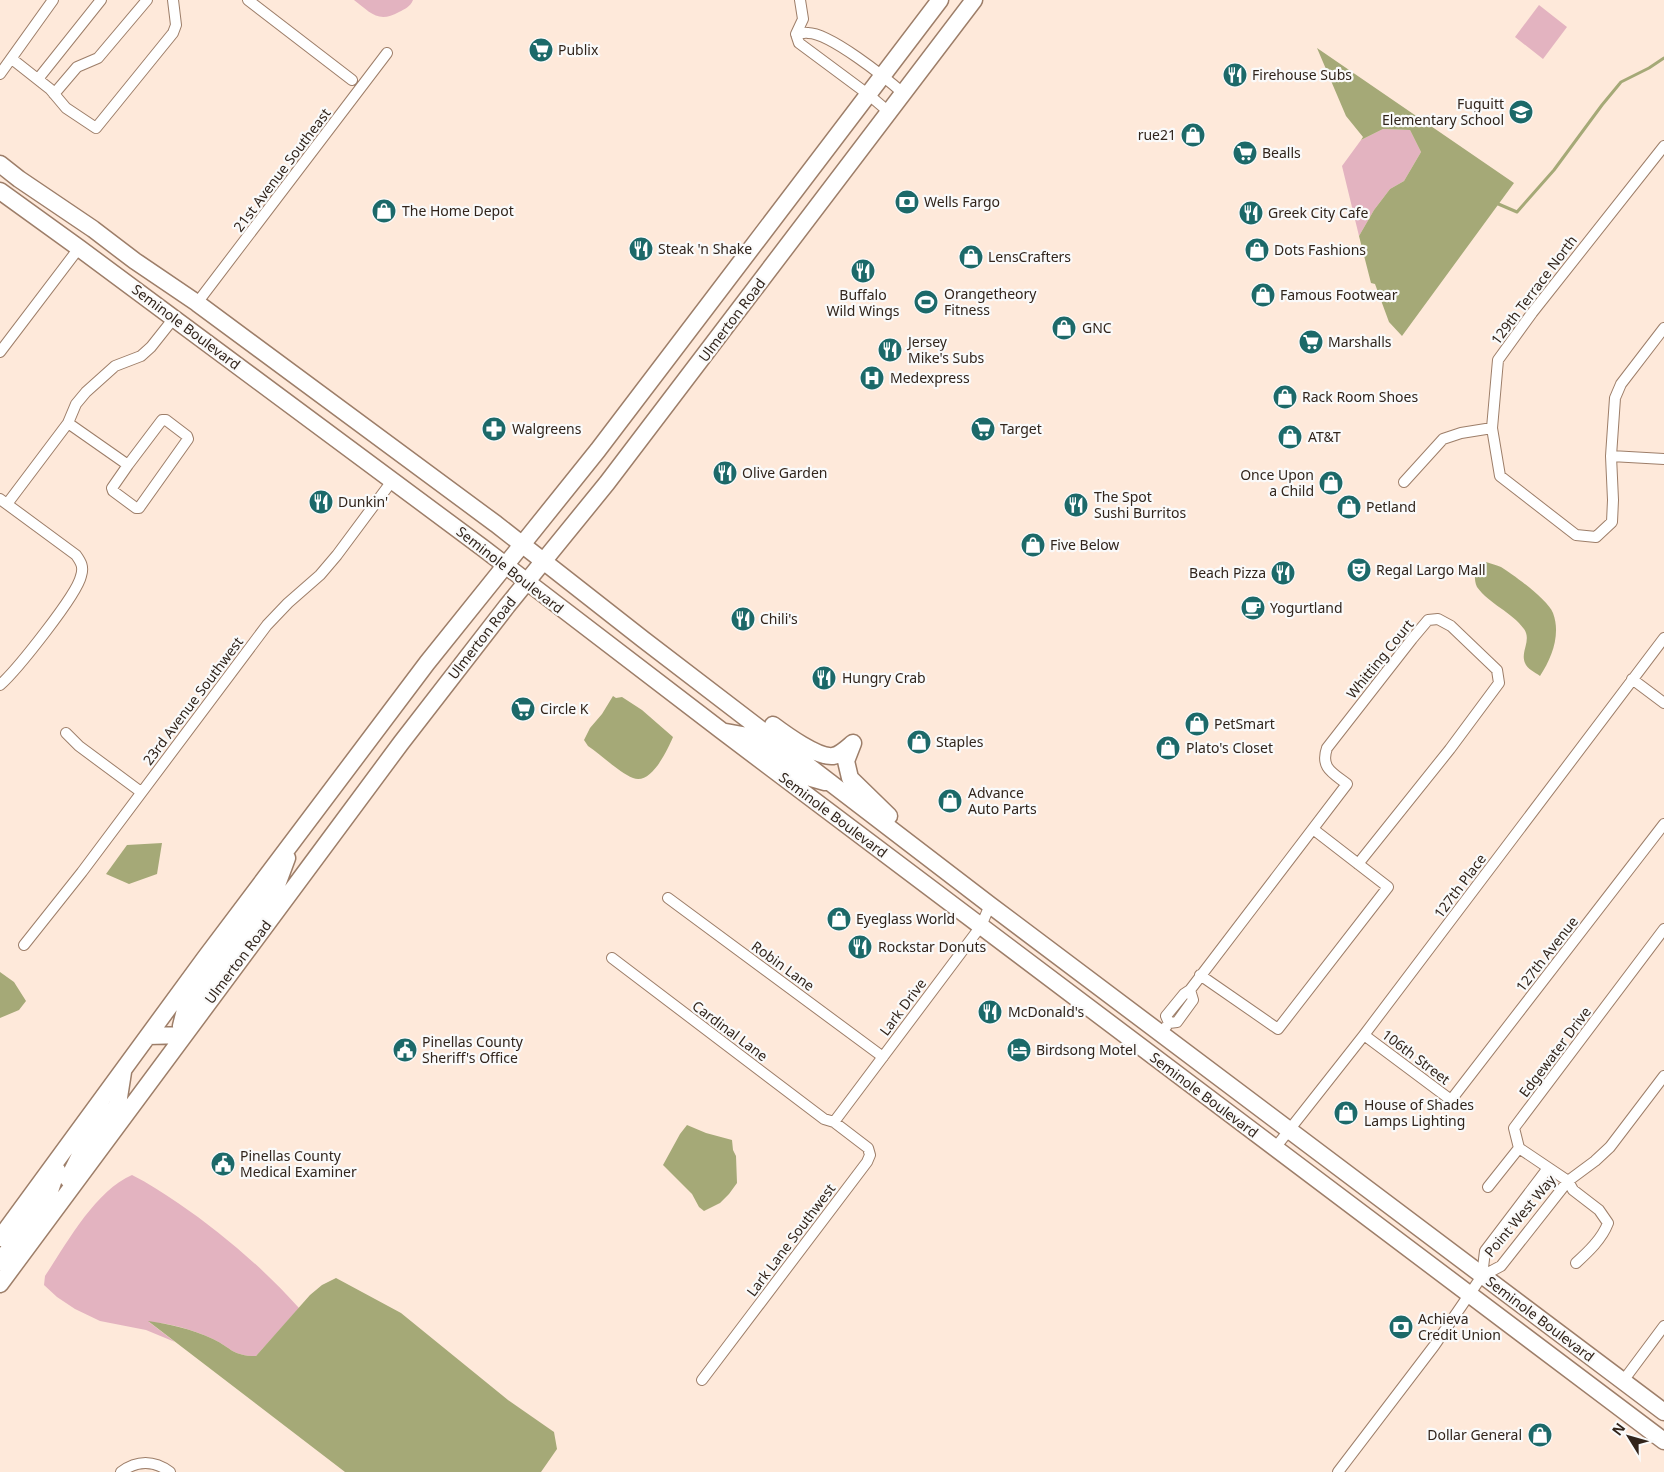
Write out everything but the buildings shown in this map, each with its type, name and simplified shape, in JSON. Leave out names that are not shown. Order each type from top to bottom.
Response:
[{"type":"main road","name":"Ulmerton Road","points":[[0,1238],[295,837],[433,655],[598,450],[940,0]]},
{"type":"main road","name":"Ulmerton Road","points":[[0,1284],[406,736],[526,582],[613,476],[974,0]]},
{"type":"main road","name":"Seminole Boulevard","points":[[0,164],[197,303],[522,543],[990,905],[1165,1028],[1289,1130],[1664,1412]]},
{"type":"main road","points":[[0,174],[10,179],[19,179]]},
{"type":"main road","name":"Seminole Boulevard","points":[[0,191],[174,318],[504,565],[1664,1441]]},
{"type":"main road","points":[[79,248],[96,247],[120,262],[135,261]]},
{"type":"main road","points":[[174,318],[197,303]]},
{"type":"main road","points":[[696,679],[818,753],[834,756],[853,743],[846,761],[850,778],[941,867]]},
{"type":"main road","points":[[722,731],[748,736],[804,776],[834,785]]},
{"type":"main road","points":[[148,1036],[183,1035],[181,1026],[184,1010],[277,885],[295,837]]},
{"type":"main road","points":[[60,1203],[66,1182],[80,1156],[118,1104],[123,1070]]},
{"type":"main road","points":[[0,1262],[50,1191],[61,1156]]},
{"type":"street","points":[[0,74],[53,0]]},
{"type":"street","points":[[38,80],[101,0]]},
{"type":"street","points":[[54,94],[77,67],[98,58],[147,0]]},
{"type":"street","points":[[12,59],[54,94],[66,108],[96,128],[173,33],[176,25],[173,0]]},
{"type":"street","points":[[248,0],[352,80]]},
{"type":"street","points":[[800,0],[803,19],[796,34],[799,43],[890,113]]},
{"type":"street","points":[[796,34],[810,32],[838,44],[884,76],[904,94]]},
{"type":"street","name":"21st Avenue Southeast","points":[[197,303],[387,52]]},
{"type":"street","name":"129th Terrace North","points":[[1611,456],[1612,522],[1596,537],[1576,535],[1500,476],[1492,428],[1498,360],[1664,146]]},
{"type":"street","points":[[0,352],[79,248]]},
{"type":"street","points":[[0,685],[13,673],[71,596],[81,578],[82,565],[76,555],[3,502],[68,423],[76,404],[86,392],[115,366],[141,356],[151,347],[174,318]]},
{"type":"street","points":[[1664,328],[1621,384],[1615,398],[1611,456],[1664,459]]},
{"type":"street","points":[[162,420],[166,420],[187,436],[188,439],[139,508],[136,508],[112,491],[112,488],[128,465],[162,420]]},
{"type":"street","points":[[68,423],[128,465]]},
{"type":"street","points":[[1404,482],[1443,439],[1460,432],[1492,428]]},
{"type":"street","name":"23rd Avenue Southwest","points":[[24,945],[82,872],[266,625],[320,575],[392,481]]},
{"type":"street","name":"Whitting Court","points":[[1165,1028],[1166,1016],[1180,998],[1190,990],[1347,784],[1326,766],[1324,757],[1327,748],[1428,620],[1438,619],[1451,626],[1497,670],[1499,684],[1450,749],[1358,864]]},
{"type":"street","name":"127th Place","points":[[1274,1148],[1364,1035],[1664,638]]},
{"type":"street","points":[[1632,679],[1664,703]]},
{"type":"street","points":[[66,733],[79,746],[141,792]]},
{"type":"street","name":"127th Avenue","points":[[1451,1100],[1664,824]]},
{"type":"street","points":[[1200,975],[1278,1029],[1388,887],[1313,829]]},
{"type":"street","name":"Robin Lane","points":[[668,898],[883,1057]]},
{"type":"street","name":"Lark Drive","points":[[834,1122],[981,926],[990,905]]},
{"type":"street","name":"Edgewater Drive","points":[[1519,1148],[1514,1128],[1664,929]]},
{"type":"street","name":"Cardinal Lane","points":[[612,958],[824,1119],[834,1122]]},
{"type":"street","name":"Whitting Court","points":[[1189,1005],[1193,1000],[1190,990]]},
{"type":"street","points":[[1165,1028],[1177,1022],[1189,1005],[1180,998]]},
{"type":"street","name":"106th Street","points":[[1364,1035],[1451,1100]]},
{"type":"street","name":"Point West Way","points":[[1482,1276],[1501,1266],[1568,1181],[1610,1147],[1664,1076]]},
{"type":"street","name":"Lark Lane Southwest","points":[[702,1380],[867,1162],[870,1155],[868,1148],[834,1122]]},
{"type":"street","points":[[1488,1187],[1519,1148],[1568,1181],[1572,1190],[1599,1210],[1608,1223],[1590,1250],[1576,1263]]},
{"type":"street","name":"Point West Way","points":[[1482,1276],[1485,1251],[1548,1168]]},
{"type":"street","points":[[1338,1472],[1434,1346],[1482,1276]]},
{"type":"street","points":[[1623,1381],[1664,1326]]},
{"type":"street","points":[[122,1472],[130,1466],[142,1462],[156,1464],[170,1472]]},
{"type":"shaded area","points":[[354,0],[413,0],[405,9],[392,15],[380,17]]},
{"type":"shaded area","points":[[1539,5],[1567,27],[1543,59],[1515,37]]},
{"type":"shaded area","points":[[1317,48],[1514,183],[1402,336],[1389,322],[1375,284],[1371,283],[1359,236],[1374,210],[1390,189],[1404,181],[1421,152],[1410,130],[1383,129],[1361,140],[1363,137],[1346,116]]},
{"type":"shaded area","points":[[1383,129],[1410,130],[1421,152],[1404,181],[1390,189],[1374,210],[1359,236],[1342,166],[1361,140]]},
{"type":"shaded area","points":[[1486,562],[1501,567],[1522,582],[1545,601],[1553,613],[1556,637],[1548,662],[1540,676],[1529,669],[1525,663],[1524,655],[1527,637],[1524,629],[1477,587],[1475,568]]},
{"type":"shaded area","points":[[613,696],[616,698],[622,697],[642,710],[673,737],[658,765],[646,777],[640,779],[633,778],[622,772],[588,746],[584,740],[590,728],[602,714]]},
{"type":"shaded area","points":[[162,843],[157,874],[129,884],[106,874],[127,845]]},
{"type":"shaded area","points":[[0,972],[14,982],[26,1001],[19,1010],[0,1018]]},
{"type":"shaded area","points":[[687,1125],[706,1133],[732,1140],[736,1156],[737,1183],[720,1203],[704,1211],[699,1207],[692,1194],[663,1165]]},
{"type":"shaded area","points":[[132,1175],[178,1203],[210,1226],[256,1265],[299,1308],[256,1356],[242,1355],[206,1336],[173,1325],[149,1322],[175,1342],[146,1330],[100,1321],[75,1309],[57,1297],[44,1285],[45,1276],[72,1234],[94,1205],[106,1193]]},
{"type":"shaded area","points":[[336,1278],[401,1313],[508,1400],[554,1432],[557,1449],[541,1472],[345,1472],[148,1321],[173,1325],[205,1335],[237,1353],[256,1356],[310,1295],[322,1285]]},
{"type":"waterway","points":[[1496,203],[1517,212],[1554,170],[1621,82],[1664,58]]},
{"type":"place","name":"Publix","points":[[541,50]]},
{"type":"place","name":"Firehouse Subs","points":[[1235,75]]},
{"type":"place","name":"Fuguitt Elementary School","points":[[1521,112]]},
{"type":"place","name":"rue21","points":[[1193,135]]},
{"type":"place","name":"Bealls","points":[[1245,153]]},
{"type":"place","name":"Wells Fargo","points":[[907,202]]},
{"type":"place","name":"The Home Depot","points":[[384,211]]},
{"type":"place","name":"Greek City Cafe","points":[[1251,213]]},
{"type":"place","name":"Steak 'n Shake","points":[[641,249]]},
{"type":"place","name":"Dots Fashions","points":[[1257,250]]},
{"type":"place","name":"LensCrafters","points":[[971,257]]},
{"type":"place","name":"Buffalo Wild Wings","points":[[863,271]]},
{"type":"place","name":"Famous Footwear","points":[[1263,295]]},
{"type":"place","name":"Orangetheory Fitness","points":[[926,302]]},
{"type":"place","name":"GNC","points":[[1064,328]]},
{"type":"place","name":"Marshalls","points":[[1311,342]]},
{"type":"place","name":"Jersey Mike's Subs","points":[[890,350]]},
{"type":"place","name":"Medexpress","points":[[872,378]]},
{"type":"place","name":"Rack Room Shoes","points":[[1285,397]]},
{"type":"place","name":"Walgreens","points":[[494,429]]},
{"type":"place","name":"Target","points":[[983,429]]},
{"type":"place","name":"AT&T","points":[[1290,437]]},
{"type":"place","name":"Olive Garden","points":[[725,473]]},
{"type":"place","name":"Once Upon a Child","points":[[1331,483]]},
{"type":"place","name":"Dunkin'","points":[[321,502]]},
{"type":"place","name":"The Spot Sushi Burritos","points":[[1076,505]]},
{"type":"place","name":"Petland","points":[[1349,507]]},
{"type":"place","name":"Five Below","points":[[1033,545]]},
{"type":"place","name":"Regal Largo Mall","points":[[1359,570]]},
{"type":"place","name":"Beach Pizza","points":[[1283,573]]},
{"type":"place","name":"Yogurtland","points":[[1253,608]]},
{"type":"place","name":"Chili's","points":[[743,619]]},
{"type":"place","name":"Hungry Crab","points":[[824,678]]},
{"type":"place","name":"Circle K","points":[[523,709]]},
{"type":"place","name":"PetSmart","points":[[1197,724]]},
{"type":"place","name":"Staples","points":[[919,742]]},
{"type":"place","name":"Plato's Closet","points":[[1168,748]]},
{"type":"place","name":"Advance Auto Parts","points":[[950,801]]},
{"type":"place","name":"Eyeglass World","points":[[839,919]]},
{"type":"place","name":"Rockstar Donuts","points":[[860,947]]},
{"type":"place","name":"McDonald's","points":[[990,1012]]},
{"type":"place","name":"Pinellas County Sheriff's Office","points":[[405,1050]]},
{"type":"place","name":"Birdsong Motel","points":[[1019,1050]]},
{"type":"place","name":"House of Shades Lamps Lighting","points":[[1346,1113]]},
{"type":"place","name":"Pinellas County Medical Examiner","points":[[223,1164]]},
{"type":"place","name":"Achieva Credit Union","points":[[1401,1327]]},
{"type":"place","name":"Dollar General","points":[[1540,1435]]}]
